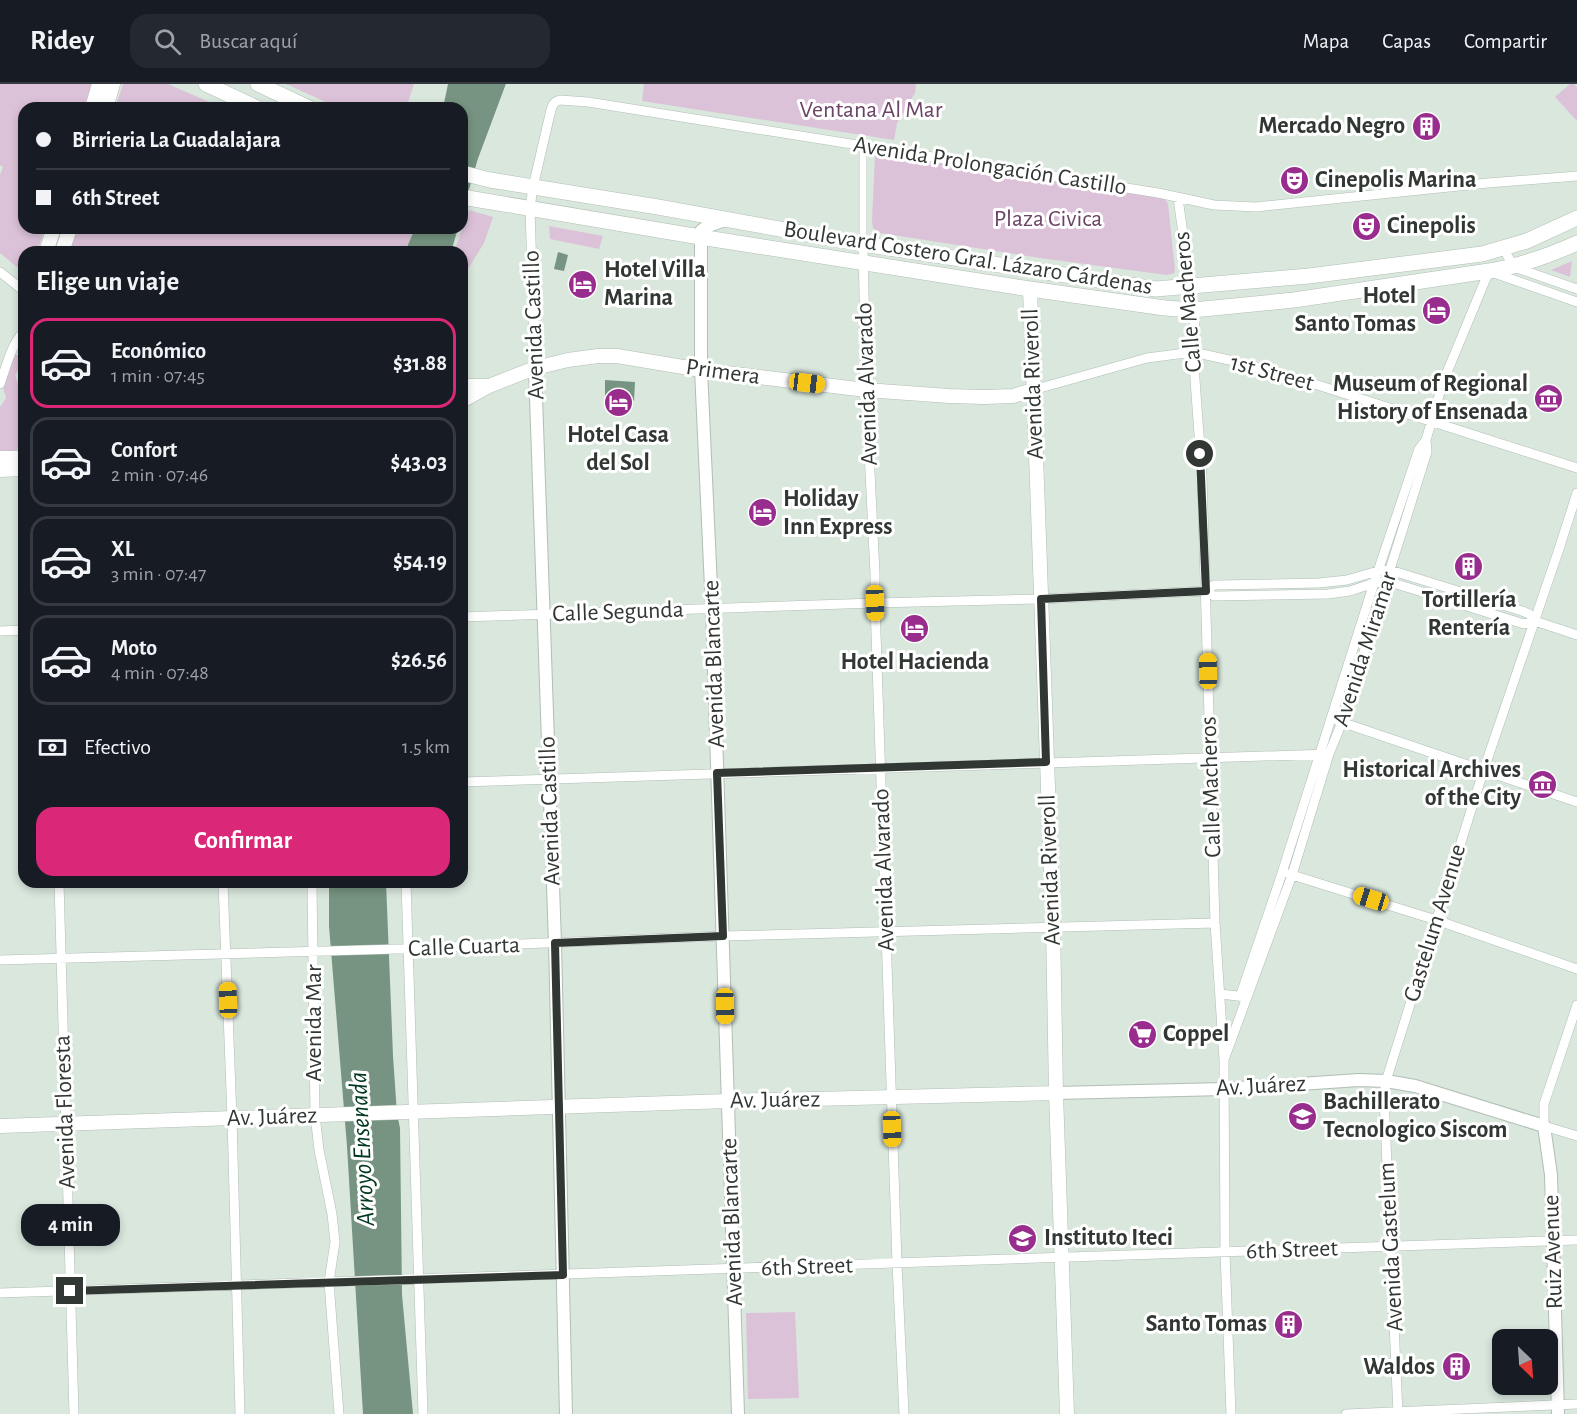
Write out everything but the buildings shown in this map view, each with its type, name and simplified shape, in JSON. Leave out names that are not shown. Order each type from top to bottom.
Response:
[{"type":"highway","points":[[206,84],[244,102]]},
{"type":"highway","points":[[258,84],[296,102]]},
{"type":"highway","name":"Boulevard Costero Gral. Lázaro Cárdenas","points":[[468,174],[863,244],[1156,289],[1309,276],[1482,254],[1527,241],[1577,218]]},
{"type":"highway","name":"Boulevard Costero Gral. Lázaro Cárdenas","points":[[468,198],[1030,289],[1193,310],[1294,300],[1514,267],[1554,254],[1577,243]]},
{"type":"main road","points":[[94,102],[99,84]]},
{"type":"main road","points":[[108,102],[113,84]]},
{"type":"main road","name":"Avenida Riveroll","points":[[1030,289],[1053,926],[1067,1414]]},
{"type":"main road","name":"Primera","points":[[468,392],[535,368],[598,356],[866,390],[984,397],[1013,396],[1033,390]]},
{"type":"main road","points":[[0,458],[18,458]]},
{"type":"main road","points":[[0,470],[18,469]]},
{"type":"main road","name":"Av. Juárez","points":[[0,1126],[728,1101],[1056,1093]]},
{"type":"street","name":"Avenida Prolongación Castillo","points":[[530,208],[553,104],[560,100],[588,102],[1158,193],[1214,205],[1256,207],[1577,176]]},
{"type":"street","name":"Avenida Alvarado","points":[[863,146],[866,390],[875,574],[891,1097],[904,1414]]},
{"type":"street","name":"Calle Macheros","points":[[1178,198],[1195,320],[1193,352],[1211,590],[1210,757],[1215,923],[1224,1089]]},
{"type":"street","name":"Avenida Castillo","points":[[530,208],[555,943],[566,1414]]},
{"type":"street","points":[[700,237],[704,228],[727,220]]},
{"type":"street","name":"Avenida Blancarte","points":[[700,237],[701,370],[712,609],[738,1414]]},
{"type":"street","points":[[1503,248],[1514,267],[1577,289]]},
{"type":"street","points":[[1482,254],[1489,271],[1577,302]]},
{"type":"street","name":"Avenida Miramar","points":[[1224,1060],[1282,873],[1324,754],[1342,722],[1427,452],[1426,440],[1443,382],[1489,271]]},
{"type":"street","points":[[0,272],[18,286]]},
{"type":"street","points":[[0,384],[18,340]]},
{"type":"street","points":[[13,349],[18,350]]},
{"type":"street","name":"1st Street","points":[[1033,390],[1147,358],[1193,352],[1299,379],[1577,468]]},
{"type":"street","name":"Avenida Miramar","points":[[1244,997],[1292,875],[1331,719],[1419,449],[1426,440]]},
{"type":"street","name":"Gastelum Avenue","points":[[1386,1081],[1484,770],[1577,493]]},
{"type":"street","name":"Calle Segunda","points":[[468,618],[1041,599],[1319,584],[1390,570],[1522,611],[1529,614],[1535,621],[1577,635]]},
{"type":"street","name":"Calle Segunda","points":[[1211,590],[1328,594],[1350,591],[1387,581],[1524,624],[1535,621]]},
{"type":"street","points":[[0,631],[18,630]]},
{"type":"street","points":[[1331,719],[1577,802]]},
{"type":"street","points":[[468,782],[1324,754]]},
{"type":"street","points":[[1282,873],[1436,920],[1577,969]]},
{"type":"street","name":"Avenida Floresta","points":[[59,888],[74,1414]]},
{"type":"street","points":[[223,888],[240,1414]]},
{"type":"street","name":"Avenida Mar","points":[[312,888],[315,1115],[335,1242],[333,1282],[339,1414]]},
{"type":"street","points":[[406,888],[423,1414]]},
{"type":"street","name":"Calle Cuarta","points":[[0,960],[409,949],[723,936],[1215,923]]},
{"type":"street","points":[[1220,994],[1244,997]]},
{"type":"street","points":[[1577,1005],[1544,1104],[1544,1126],[1577,1136]]},
{"type":"street","name":"Av. Juárez","points":[[1056,1093],[1224,1089],[1359,1080],[1386,1081],[1415,1086],[1544,1126]]},
{"type":"street","name":"Avenida Gastelum","points":[[1386,1081],[1384,1097],[1398,1413]]},
{"type":"street","points":[[1224,1089],[1225,1252],[1231,1414]]},
{"type":"street","name":"Ruiz Avenue","points":[[1544,1126],[1551,1175],[1558,1409]]},
{"type":"street","name":"6th Street","points":[[0,1293],[1577,1240]]},
{"type":"street","points":[[1346,1414],[1558,1409],[1577,1404]]},
{"type":"green space","points":[[0,84],[92,84],[86,102],[18,102],[18,234],[43,234],[39,246],[18,246],[18,268],[0,253],[0,175],[3,167],[0,165]]},
{"type":"green space","points":[[123,84],[168,84],[209,102],[117,102]]},
{"type":"green space","points":[[286,84],[414,84],[408,102],[326,102]]},
{"type":"green space","name":"Ventana Al Mar","points":[[644,84],[916,84],[915,93],[897,123],[894,140],[642,101]]},
{"type":"green space","points":[[1570,84],[1577,87],[1577,121],[1555,97]]},
{"type":"green space","name":"Plaza Civica","points":[[875,154],[1158,195],[1168,204],[1174,273],[1167,275],[1040,258],[880,233],[873,228],[872,220]]},
{"type":"green space","points":[[469,210],[493,217],[484,243],[468,269],[468,246],[456,246],[460,234],[468,234]]},
{"type":"green space","points":[[549,226],[603,236],[599,249],[550,239]]},
{"type":"green space","points":[[73,234],[412,234],[408,246],[69,246]]},
{"type":"green space","points":[[1572,261],[1570,277],[1551,270]]},
{"type":"green space","points":[[14,354],[18,355],[18,371],[15,375],[18,384],[18,448],[15,450],[0,450],[0,407],[6,398],[3,387]]},
{"type":"green space","points":[[795,1312],[799,1398],[748,1399],[746,1313]]},
{"type":"water","points":[[448,84],[506,84],[468,193],[468,102],[444,102]]},
{"type":"water","points":[[412,234],[456,234],[453,246],[408,246]]},
{"type":"water","points":[[558,252],[568,255],[564,271],[554,269]]},
{"type":"water","points":[[605,380],[635,382],[634,401],[605,401]]},
{"type":"water","name":"Arroyo Ensenada","points":[[329,888],[386,888],[393,1056],[400,1128],[402,1295],[413,1414],[363,1414],[347,1146],[329,926]]},
{"type":"pier","points":[[506,84],[509,85],[481,159],[468,204],[468,195],[478,159]]},
{"type":"place","name":"Mercado Negro","points":[[1426,126]]},
{"type":"place","name":"Cinepolis Marina","points":[[1294,180]]},
{"type":"place","name":"Cinepolis","points":[[1366,226]]},
{"type":"place","name":"Hotel Villa Marina","points":[[583,284]]},
{"type":"place","name":"Hotel Santo Tomas","points":[[1437,310]]},
{"type":"place","name":"Museum of Regional History of Ensenada","points":[[1549,398]]},
{"type":"place","name":"Hotel Casa del Sol","points":[[618,402]]},
{"type":"place","name":"Holiday Inn Express","points":[[762,513]]},
{"type":"place","name":"Tortillería Rentería","points":[[1469,567]]},
{"type":"place","name":"Hotel Hacienda","points":[[915,629]]},
{"type":"place","name":"Historical Archives of the City","points":[[1542,784]]},
{"type":"place","name":"Coppel","points":[[1142,1034]]},
{"type":"place","name":"Bachillerato Tecnologico Siscom","points":[[1302,1116]]},
{"type":"place","name":"Instituto Iteci","points":[[1023,1238]]},
{"type":"place","name":"Santo Tomas","points":[[1288,1324]]},
{"type":"place","name":"Waldos","points":[[1456,1367]]},
{"type":"route","points":[[70,1291],[563,1275],[555,943],[723,936],[717,773],[1046,762],[1041,599],[1206,591],[1200,454]]}]
